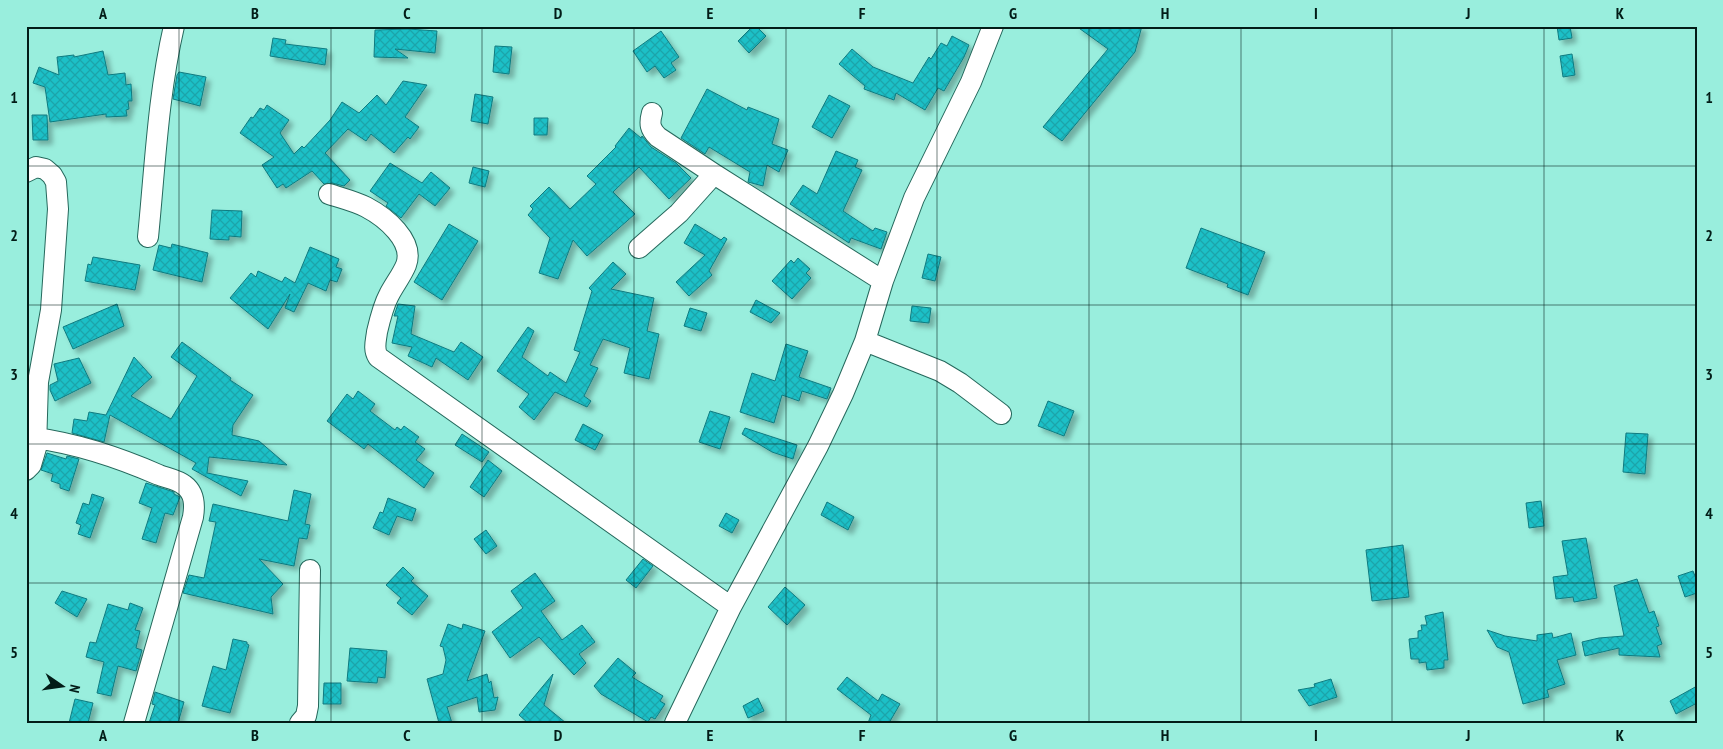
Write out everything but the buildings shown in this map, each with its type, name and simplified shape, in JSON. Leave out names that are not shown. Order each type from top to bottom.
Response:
[{"type":"street","points":[[148,237],[161,109],[174,26]]},
{"type":"street","points":[[675,723],[731,607],[818,446],[843,394],[865,341],[883,281],[914,198],[971,82],[993,26]]},
{"type":"street","points":[[652,113],[650,125],[654,133],[714,174],[883,281]]},
{"type":"street","points":[[26,172],[36,167],[45,169],[52,175],[56,182],[58,209],[51,310],[38,382],[36,438],[31,465],[26,470]]},
{"type":"street","points":[[638,248],[679,212],[714,174]]},
{"type":"street","points":[[329,194],[357,203],[374,212],[393,228],[407,246],[408,254],[405,267],[389,294],[379,322],[374,349],[378,357],[731,607]]},
{"type":"street","points":[[865,341],[940,371],[960,383],[1001,414]]},
{"type":"street","points":[[36,438],[60,441],[150,471],[184,485],[194,499],[193,517],[134,723]]},
{"type":"street","points":[[300,723],[306,716],[308,706],[310,570]]}]
